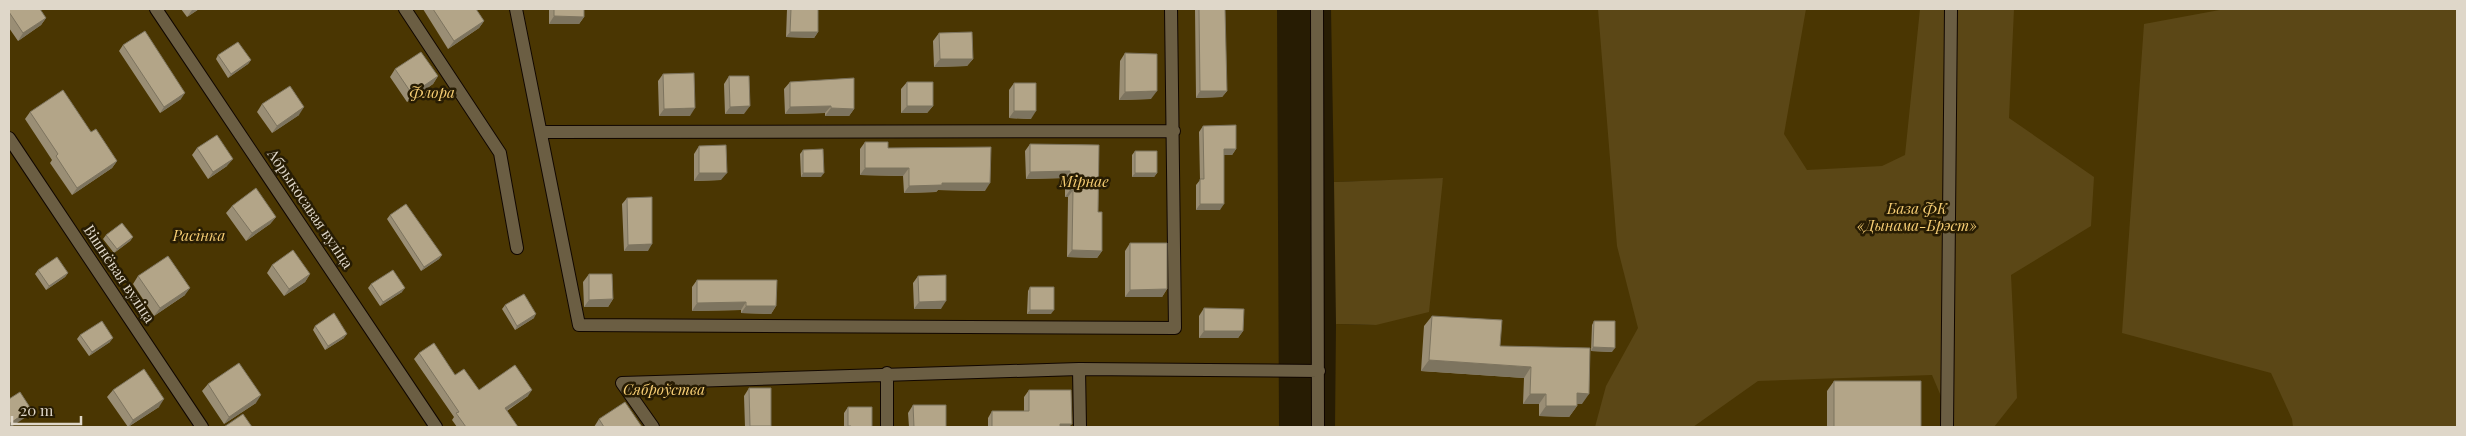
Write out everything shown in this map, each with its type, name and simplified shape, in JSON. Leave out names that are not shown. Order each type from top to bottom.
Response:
[{"type":"street","name":"Абрыкосавая вуліца","points":[[156,9],[436,427]]},
{"type":"street","points":[[405,9],[500,153],[517,248]]},
{"type":"street","points":[[516,9],[579,325],[1175,328],[1171,9]]},
{"type":"street","points":[[1317,9],[1318,427]]},
{"type":"street","points":[[1947,427],[1951,9]]},
{"type":"street","points":[[542,132],[1174,131]]},
{"type":"street","name":"Вішнёвая вуліца","points":[[9,138],[202,427]]},
{"type":"street","points":[[653,427],[622,383],[888,373],[1079,369],[1319,371]]},
{"type":"street","points":[[1079,369],[1080,427]]},
{"type":"street","points":[[887,427],[888,373]]},
{"type":"green space","points":[[9,9],[1277,9],[1279,427],[9,427]]},
{"type":"green space","name":"База ФК «Дынама-Брэст»","points":[[1331,9],[2457,9],[2457,427],[1335,427],[1336,324],[1376,325],[1443,179],[1334,182]]},
{"type":"green space","points":[[1598,9],[1806,9],[1784,134],[1807,170],[1882,166],[1905,155],[1920,9],[2014,9],[2009,118],[2094,177],[2091,226],[2011,275],[2017,398],[1994,427],[1954,427],[1932,375],[1758,381],[1693,427],[1595,427],[1606,386],[1638,328],[1617,246]]},
{"type":"green space","points":[[2225,9],[2457,9],[2457,427],[2293,427],[2292,419],[2271,373],[2122,333],[2144,24]]},
{"type":"green space","points":[[1443,178],[1429,312],[1376,325],[1336,324],[1334,182]]},
{"type":"building","points":[[9,9],[40,9],[46,18],[23,33],[9,12]]},
{"type":"building","points":[[433,9],[476,9],[484,21],[454,41]]},
{"type":"building","points":[[554,9],[584,9],[584,17],[554,16]]},
{"type":"building","points":[[791,9],[818,9],[818,32],[790,32]]},
{"type":"building","points":[[1199,9],[1225,9],[1227,91],[1200,91]]},
{"type":"building","points":[[145,31],[185,93],[164,107],[123,45]]},
{"type":"building","points":[[972,32],[973,59],[940,59],[939,33]]},
{"type":"building","points":[[238,42],[251,60],[231,74],[218,55]]},
{"type":"building","points":[[421,52],[438,76],[412,94],[395,69]]},
{"type":"building","points":[[1125,53],[1157,54],[1157,91],[1125,92]]},
{"type":"building","points":[[694,73],[695,108],[664,109],[663,74]]},
{"type":"building","points":[[729,76],[749,76],[750,106],[730,107]]},
{"type":"building","points":[[854,78],[854,109],[831,108],[831,106],[790,107],[790,82]]},
{"type":"building","points":[[907,82],[933,82],[933,106],[907,106]]},
{"type":"building","points":[[1014,83],[1036,83],[1036,111],[1014,111]]},
{"type":"building","points":[[290,86],[304,107],[277,126],[262,104]]},
{"type":"building","points":[[63,90],[91,132],[96,129],[117,161],[77,188],[56,156],[58,154],[30,112]]},
{"type":"building","points":[[1236,125],[1236,149],[1224,149],[1224,204],[1200,204],[1200,179],[1204,179],[1203,126]]},
{"type":"building","points":[[217,135],[233,159],[213,172],[197,148]]},
{"type":"building","points":[[865,142],[888,142],[888,148],[991,147],[990,183],[942,183],[942,185],[909,186],[909,168],[865,168]]},
{"type":"building","points":[[1030,144],[1099,145],[1098,212],[1102,212],[1102,251],[1072,250],[1073,190],[1070,190],[1070,171],[1030,172]]},
{"type":"building","points":[[726,145],[727,173],[699,173],[699,146]]},
{"type":"building","points":[[823,149],[824,173],[803,173],[803,150]]},
{"type":"building","points":[[1135,151],[1157,151],[1157,173],[1135,173]]},
{"type":"building","points":[[256,188],[276,217],[252,233],[232,206]]},
{"type":"building","points":[[652,197],[652,244],[628,245],[627,198]]},
{"type":"building","points":[[406,204],[442,255],[424,267],[390,215]]},
{"type":"building","points":[[122,223],[133,237],[117,249],[106,235]]},
{"type":"building","points":[[1130,243],[1167,243],[1167,289],[1130,290]]},
{"type":"building","points":[[293,250],[310,274],[289,289],[272,265]]},
{"type":"building","points":[[168,256],[190,288],[160,308],[138,276]]},
{"type":"building","points":[[57,257],[68,273],[49,286],[38,270]]},
{"type":"building","points":[[393,270],[405,288],[383,302],[371,284]]},
{"type":"building","points":[[589,274],[612,274],[613,299],[589,300]]},
{"type":"building","points":[[946,275],[946,301],[919,302],[918,276]]},
{"type":"building","points":[[697,280],[777,280],[776,306],[746,306],[746,302],[697,303]]},
{"type":"building","points":[[1030,287],[1054,287],[1054,310],[1030,310]]},
{"type":"building","points":[[524,294],[536,314],[517,326],[505,305]]},
{"type":"building","points":[[1204,308],[1244,309],[1243,331],[1204,331]]},
{"type":"building","points":[[334,313],[347,334],[328,346],[315,326]]},
{"type":"building","points":[[1432,316],[1502,320],[1500,346],[1590,348],[1589,394],[1577,393],[1577,406],[1546,406],[1546,394],[1530,394],[1531,367],[1429,360]]},
{"type":"building","points":[[102,321],[113,338],[92,352],[80,335]]},
{"type":"building","points":[[1594,321],[1615,321],[1615,348],[1593,347]]},
{"type":"building","points":[[434,343],[455,375],[464,369],[479,390],[515,365],[532,390],[505,408],[518,427],[466,427],[456,413],[459,412],[419,353]]},
{"type":"building","points":[[239,363],[261,395],[229,417],[208,384]]},
{"type":"building","points":[[144,369],[164,399],[133,420],[113,390]]},
{"type":"building","points":[[1834,381],[1921,381],[1921,427],[1834,427]]},
{"type":"building","points":[[749,388],[771,388],[771,426],[750,426]]},
{"type":"building","points":[[1029,390],[1071,390],[1072,424],[1060,424],[1060,427],[992,427],[992,411],[1029,411]]},
{"type":"building","points":[[20,392],[31,409],[9,424],[9,399]]},
{"type":"building","points":[[625,402],[642,427],[604,427],[599,419]]},
{"type":"building","points":[[913,405],[946,405],[946,427],[914,427]]},
{"type":"building","points":[[848,407],[872,407],[872,427],[848,426]]},
{"type":"building","points":[[243,414],[252,427],[224,427]]},
{"type":"park label","name":"Флора","points":[[432,93]]},
{"type":"park label","name":"Мірнае","points":[[1084,182]]},
{"type":"park label","name":"Расінка","points":[[199,236]]},
{"type":"park label","name":"Сяброўства","points":[[664,390]]}]
